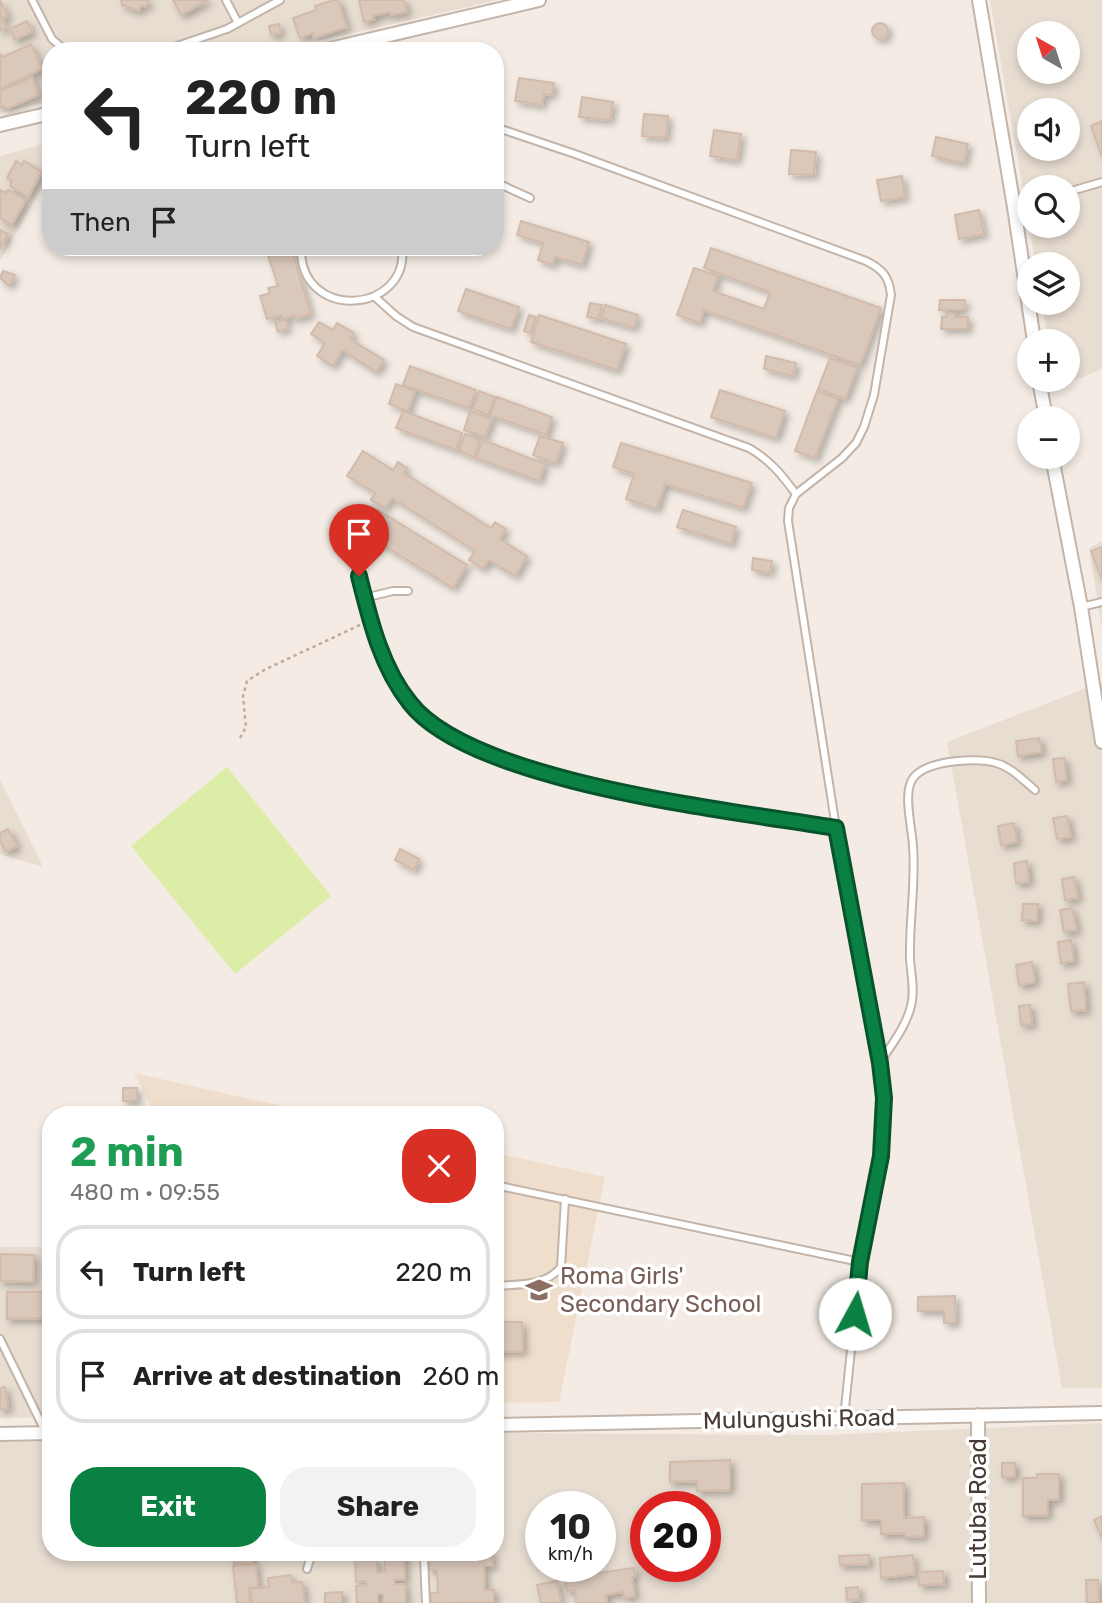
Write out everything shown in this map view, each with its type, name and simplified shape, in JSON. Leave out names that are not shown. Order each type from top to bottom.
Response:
[{"type":"street","points":[[359,42],[539,0]]},
{"type":"street","points":[[979,0],[1032,329]]},
{"type":"street","points":[[0,125],[42,115]]},
{"type":"street","points":[[1054,469],[1081,607],[1102,742]]},
{"type":"street","name":"Mulungushi Road","points":[[504,1425],[1102,1413]]},
{"type":"street","name":"Lutuba Road","points":[[978,1415],[979,1603]]},
{"type":"street","points":[[0,1434],[42,1433]]},
{"type":"lane","points":[[32,0],[56,42]]},
{"type":"lane","points":[[226,0],[238,23]]},
{"type":"lane","points":[[192,42],[238,23],[280,0]]},
{"type":"lane","points":[[504,130],[866,261],[886,273],[891,295],[874,395],[864,427],[856,443],[842,458],[796,494],[789,508],[788,521],[836,828],[880,1063],[884,1098],[881,1156],[860,1262],[844,1418]]},
{"type":"lane","points":[[1080,188],[1102,182]]},
{"type":"lane","points":[[504,186],[530,198]]},
{"type":"lane","points":[[300,256],[305,273],[315,287],[327,296],[343,301],[359,301],[375,296],[389,286],[399,271],[401,256]]},
{"type":"lane","points":[[375,296],[396,316],[414,327],[749,448],[773,464],[796,494]]},
{"type":"lane","points":[[348,533],[370,622],[382,655],[410,704],[427,721],[450,737],[529,768],[602,787],[836,828]]},
{"type":"lane","points":[[364,598],[408,590]]},
{"type":"lane","points":[[1081,607],[1102,602]]},
{"type":"lane","points":[[880,1063],[908,1016],[914,990],[911,949],[914,849],[909,795],[911,782],[919,772],[927,768],[957,761],[982,760],[1006,767],[1035,790]]},
{"type":"lane","points":[[504,1187],[860,1262]]},
{"type":"lane","points":[[504,1285],[542,1282],[561,1267],[565,1199]]},
{"type":"lane","points":[[0,1339],[42,1421]]},
{"type":"lane","points":[[307,1569],[309,1561]]},
{"type":"lane","points":[[424,1561],[426,1603]]},
{"type":"path","points":[[240,738],[246,727],[243,696],[247,681],[355,626],[370,622]]},
{"type":"shaded area","points":[[0,0],[498,0],[314,42],[42,42],[42,103],[0,113]]},
{"type":"shaded area","points":[[990,0],[1102,0],[1102,369],[1080,378],[1080,329],[1046,329],[1044,315],[1080,315],[1080,252],[1034,252],[1031,238],[1080,238],[1080,175],[1020,175],[1018,161],[1080,161],[1080,98],[1017,98],[1017,155]]},
{"type":"shaded area","points":[[42,144],[42,187],[0,261],[0,156]]},
{"type":"shaded area","points":[[1102,541],[1102,629],[1089,548]]},
{"type":"shaded area","points":[[1102,682],[1102,1388],[1062,1388],[947,742]]},
{"type":"shaded area","points":[[0,779],[43,867],[0,854]]},
{"type":"shaded area","points":[[134,1073],[282,1106],[151,1106]]},
{"type":"shaded area","name":"Roma Girls' Secondary School","points":[[504,1155],[605,1177],[559,1402],[504,1403]]},
{"type":"shaded area","points":[[0,1247],[42,1247],[42,1415],[0,1418]]},
{"type":"shaded area","points":[[1102,1423],[1102,1603],[0,1603],[0,1442],[42,1441],[42,1561],[504,1561],[504,1433],[825,1435]]},
{"type":"green space","points":[[227,767],[331,896],[235,974],[131,846]]},
{"type":"building","points":[[0,0],[8,16],[2,18],[6,28],[0,31]]},
{"type":"building","points":[[121,0],[149,0],[146,7],[141,5],[139,11],[122,5]]},
{"type":"building","points":[[173,0],[209,0],[181,15]]},
{"type":"building","points":[[338,0],[347,27],[314,38],[313,33],[300,38],[293,18],[316,10],[315,6]]},
{"type":"building","points":[[359,0],[404,0],[407,12],[390,15],[390,12],[373,16],[374,19],[364,22]]},
{"type":"building","points":[[27,21],[32,32],[15,40],[10,29]]},
{"type":"building","points":[[880,23],[886,25],[886,37],[880,39],[874,37],[872,31],[874,25]]},
{"type":"building","points":[[279,24],[281,33],[271,35],[269,26]]},
{"type":"building","points":[[31,44],[42,69],[0,89],[0,54],[3,57]]},
{"type":"building","points":[[32,77],[39,95],[6,109],[4,106],[0,108],[0,91]]},
{"type":"building","points":[[519,78],[554,83],[552,95],[544,94],[542,105],[515,101]]},
{"type":"building","points":[[582,97],[613,102],[610,120],[579,117]]},
{"type":"building","points":[[644,114],[668,116],[666,138],[642,136]]},
{"type":"building","points":[[1102,121],[1102,157],[1091,126]]},
{"type":"building","points":[[714,130],[741,134],[737,160],[710,156]]},
{"type":"building","points":[[936,137],[968,144],[964,163],[932,156]]},
{"type":"building","points":[[791,150],[816,152],[814,175],[789,174]]},
{"type":"building","points":[[16,161],[22,165],[24,161],[42,172],[28,197],[10,186],[12,181],[7,178]]},
{"type":"building","points":[[902,176],[905,197],[881,201],[877,180]]},
{"type":"building","points":[[0,190],[6,193],[8,190],[26,200],[12,225],[0,218]]},
{"type":"building","points":[[979,210],[984,234],[959,239],[955,215]]},
{"type":"building","points":[[521,221],[589,242],[582,265],[555,257],[553,265],[538,260],[543,243],[517,235]]},
{"type":"building","points":[[0,230],[8,234],[0,249]]},
{"type":"building","points":[[711,248],[881,308],[860,365],[704,310],[700,323],[677,315],[694,268],[718,276],[713,291],[764,309],[770,292],[704,268]]},
{"type":"building","points":[[268,256],[293,256],[311,314],[295,319],[294,315],[283,319],[281,315],[267,319],[260,296],[270,293],[268,288],[278,286]]},
{"type":"building","points":[[3,271],[15,275],[9,286],[0,278]]},
{"type":"building","points":[[466,289],[519,307],[511,329],[458,311]]},
{"type":"building","points":[[940,300],[965,300],[964,310],[939,310]]},
{"type":"building","points":[[590,303],[602,305],[598,319],[587,317]]},
{"type":"building","points":[[605,305],[638,315],[634,328],[601,318]]},
{"type":"building","points":[[947,313],[955,313],[955,317],[968,317],[968,329],[941,329],[942,317],[947,317]]},
{"type":"building","points":[[529,315],[536,317],[531,333],[524,331]]},
{"type":"building","points":[[539,315],[626,344],[617,370],[531,342]]},
{"type":"building","points":[[285,319],[288,328],[278,332],[275,323]]},
{"type":"building","points":[[319,322],[333,330],[337,323],[354,333],[350,339],[384,360],[376,372],[342,350],[333,366],[317,356],[325,343],[311,334]]},
{"type":"building","points":[[766,356],[796,363],[793,376],[764,369]]},
{"type":"building","points":[[830,358],[857,368],[845,399],[818,389]]},
{"type":"building","points":[[410,366],[476,390],[469,408],[403,385]]},
{"type":"building","points":[[396,384],[415,391],[408,411],[389,404]]},
{"type":"building","points":[[720,390],[785,411],[776,438],[711,417]]},
{"type":"building","points":[[479,391],[495,397],[488,415],[473,409]]},
{"type":"building","points":[[817,391],[838,399],[815,458],[795,451]]},
{"type":"building","points":[[497,397],[552,417],[546,435],[490,415]]},
{"type":"building","points":[[403,411],[462,433],[456,450],[396,428]]},
{"type":"building","points":[[470,411],[492,419],[485,437],[464,430]]},
{"type":"building","points":[[465,434],[480,440],[474,457],[459,451]]},
{"type":"building","points":[[540,436],[563,443],[556,463],[533,455]]},
{"type":"building","points":[[483,440],[545,464],[539,481],[476,458]]},
{"type":"building","points":[[621,443],[752,483],[743,508],[665,484],[657,509],[626,499],[634,474],[613,467]]},
{"type":"building","points":[[363,451],[393,470],[398,462],[407,468],[404,473],[491,528],[495,522],[506,529],[500,539],[527,556],[515,576],[489,560],[483,569],[469,560],[475,551],[392,498],[385,508],[371,500],[375,493],[347,476]]},
{"type":"building","points":[[378,510],[467,565],[453,588],[363,533]]},
{"type":"building","points":[[683,510],[736,527],[731,544],[677,527]]},
{"type":"building","points":[[1102,547],[1102,580],[1091,551]]},
{"type":"building","points":[[753,558],[772,561],[770,573],[752,570]]},
{"type":"building","points":[[1039,738],[1042,752],[1018,756],[1016,741]]},
{"type":"building","points":[[1064,758],[1067,780],[1056,782],[1053,759]]},
{"type":"building","points":[[1067,816],[1071,837],[1057,839],[1053,818]]},
{"type":"building","points":[[1014,823],[1017,842],[1001,845],[998,826]]},
{"type":"building","points":[[8,829],[17,846],[6,852],[0,841],[0,833]]},
{"type":"building","points":[[400,849],[419,859],[414,870],[395,860]]},
{"type":"building","points":[[1027,861],[1029,882],[1016,883],[1014,863]]},
{"type":"building","points":[[1074,877],[1078,898],[1065,900],[1062,879]]},
{"type":"building","points":[[1023,904],[1038,904],[1037,921],[1022,920]]},
{"type":"building","points":[[1072,908],[1077,930],[1064,932],[1060,910]]},
{"type":"building","points":[[1071,940],[1074,961],[1061,963],[1058,942]]},
{"type":"building","points":[[1032,962],[1035,982],[1019,985],[1016,965]]},
{"type":"building","points":[[1084,982],[1086,1010],[1071,1011],[1068,984]]},
{"type":"building","points":[[1030,1005],[1032,1024],[1021,1025],[1019,1006]]},
{"type":"building","points":[[123,1088],[137,1088],[137,1101],[123,1101]]},
{"type":"building","points":[[0,1254],[34,1255],[33,1282],[0,1281]]},
{"type":"building","points":[[7,1292],[42,1292],[42,1318],[7,1319]]},
{"type":"building","points":[[955,1296],[956,1323],[944,1323],[944,1311],[918,1311],[918,1297]]},
{"type":"building","points":[[504,1322],[522,1322],[523,1351],[504,1352]]},
{"type":"building","points":[[5,1387],[8,1408],[0,1409],[0,1388]]},
{"type":"building","points":[[730,1460],[730,1490],[697,1491],[697,1481],[670,1482],[670,1462]]},
{"type":"building","points":[[1002,1463],[1015,1463],[1015,1477],[1002,1477]]},
{"type":"building","points":[[1037,1474],[1059,1474],[1059,1499],[1048,1500],[1048,1515],[1023,1516],[1023,1478],[1037,1478]]},
{"type":"building","points":[[904,1483],[904,1518],[924,1517],[924,1536],[905,1537],[905,1533],[881,1534],[881,1520],[862,1520],[862,1484]]},
{"type":"building","points":[[1102,1516],[1102,1539],[1094,1520]]},
{"type":"building","points":[[869,1555],[869,1564],[840,1565],[839,1556]]},
{"type":"building","points":[[913,1555],[915,1574],[881,1578],[880,1558]]},
{"type":"building","points":[[234,1561],[252,1561],[252,1563],[234,1564]]},
{"type":"building","points":[[355,1561],[377,1561],[377,1573],[385,1572],[385,1561],[404,1561],[405,1579],[395,1580],[395,1584],[405,1584],[406,1603],[384,1603],[383,1594],[378,1594],[378,1603],[357,1603],[356,1586],[366,1585],[366,1581],[356,1582]]},
{"type":"building","points":[[429,1561],[493,1561],[493,1566],[484,1566],[485,1590],[494,1590],[494,1602],[431,1603],[430,1593],[438,1593],[437,1570],[430,1570]]},
{"type":"building","points":[[256,1564],[258,1587],[249,1588],[250,1603],[237,1603],[233,1566]]},
{"type":"building","points":[[630,1569],[630,1582],[633,1582],[635,1596],[624,1598],[623,1592],[606,1595],[607,1603],[576,1603],[575,1590],[567,1591],[566,1582],[616,1582],[616,1571]]},
{"type":"building","points":[[943,1571],[944,1584],[919,1585],[918,1572]]},
{"type":"building","points":[[291,1575],[292,1583],[302,1582],[305,1603],[252,1603],[250,1589],[269,1587],[268,1578]]},
{"type":"building","points":[[1086,1580],[1098,1580],[1099,1602],[1087,1603]]},
{"type":"building","points":[[557,1582],[561,1602],[541,1603],[537,1585]]},
{"type":"building","points":[[858,1587],[859,1599],[847,1600],[846,1588]]},
{"type":"building","points":[[342,1592],[342,1603],[325,1603],[325,1593]]},
{"type":"place","name":"Roma Girls' Secondary School","points":[[539,1290]]},
{"type":"route","points":[[359,576],[370,622],[382,655],[397,684],[410,704],[427,721],[450,737],[501,759],[602,787],[836,828],[880,1063],[884,1098],[881,1156],[860,1262],[855,1314]]}]
